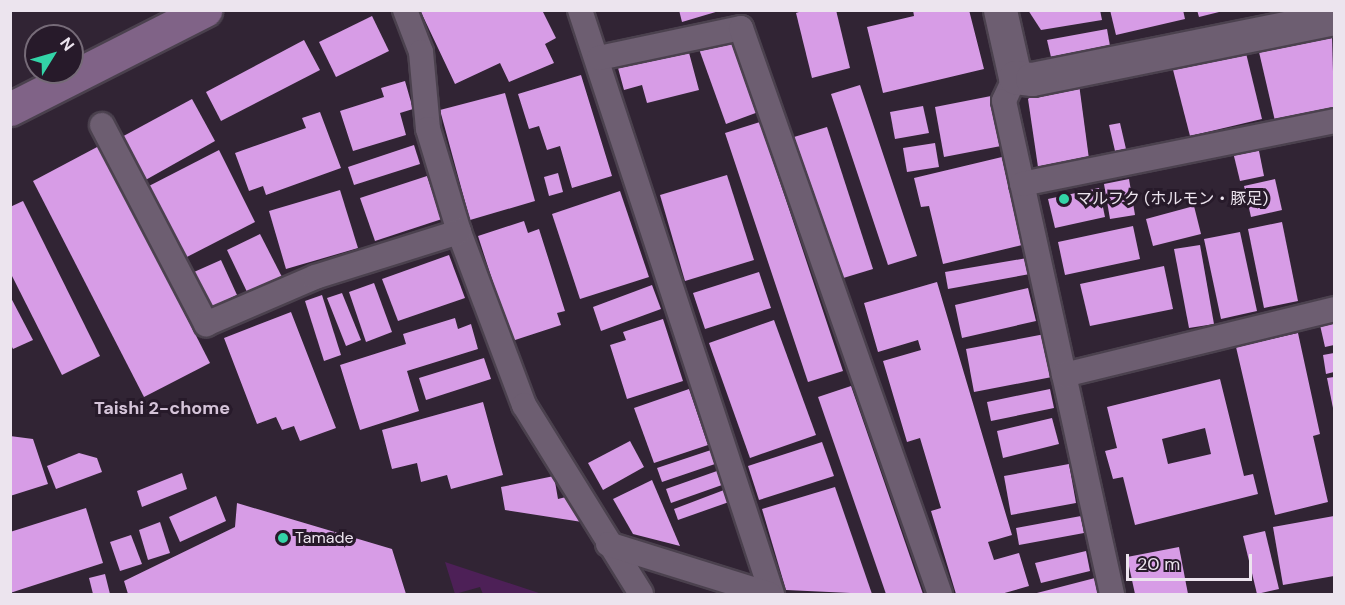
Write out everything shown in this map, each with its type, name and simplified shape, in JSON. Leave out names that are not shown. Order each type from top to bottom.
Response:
[{"type":"street","points":[[10,109],[205,10]]},
{"type":"street","points":[[1000,10],[1015,77],[1032,79],[1275,20],[1335,18]]},
{"type":"lane","points":[[405,10],[421,52],[428,129],[459,232],[524,405],[641,594]]},
{"type":"lane","points":[[580,10],[599,58],[771,594]]},
{"type":"lane","points":[[599,58],[741,28],[940,594]]},
{"type":"lane","points":[[1015,77],[1004,101],[1112,594]]},
{"type":"lane","points":[[1022,184],[1335,121]]},
{"type":"lane","points":[[102,125],[206,324],[315,277],[459,232]]},
{"type":"lane","points":[[1064,375],[1335,309]]},
{"type":"lane","points":[[608,544],[771,594]]},
{"type":"shaded area","points":[[445,562],[542,594],[483,594],[480,587],[455,594]]},
{"type":"building","points":[[420,10],[542,10],[556,38],[545,44],[554,63],[509,82],[500,63],[455,84]]},
{"type":"building","points":[[679,10],[719,10],[719,11],[682,22]]},
{"type":"building","points":[[805,10],[836,10],[850,68],[812,78],[796,13]]},
{"type":"building","points":[[913,10],[969,10],[984,69],[883,93],[867,27],[914,16]]},
{"type":"building","points":[[1028,10],[1100,10],[1102,20],[1041,30]]},
{"type":"building","points":[[1110,10],[1183,10],[1185,19],[1116,35]]},
{"type":"building","points":[[1197,10],[1223,10],[1223,11],[1199,17]]},
{"type":"building","points":[[372,16],[389,51],[336,77],[319,42]]},
{"type":"building","points":[[1107,29],[1110,46],[1051,57],[1047,40]]},
{"type":"building","points":[[735,36],[761,111],[726,124],[699,49]]},
{"type":"building","points":[[1332,36],[1334,108],[1275,121],[1259,52]]},
{"type":"building","points":[[304,40],[320,70],[221,121],[206,92]]},
{"type":"building","points":[[688,49],[699,90],[647,103],[642,85],[624,90],[618,68]]},
{"type":"building","points":[[1245,49],[1262,119],[1190,136],[1172,66]]},
{"type":"building","points":[[581,75],[612,176],[572,188],[560,146],[547,150],[539,126],[529,129],[518,94]]},
{"type":"building","points":[[405,81],[413,109],[400,113],[406,135],[353,151],[340,111],[384,97],[381,88]]},
{"type":"building","points":[[1079,84],[1089,159],[1038,167],[1028,99],[1038,91]]},
{"type":"building","points":[[860,85],[917,256],[888,265],[831,94]]},
{"type":"building","points":[[505,93],[535,201],[470,220],[440,110]]},
{"type":"building","points":[[991,96],[1001,146],[944,157],[935,107]]},
{"type":"building","points":[[192,99],[215,141],[142,182],[118,139]]},
{"type":"building","points":[[923,106],[929,133],[895,139],[890,112]]},
{"type":"building","points":[[320,112],[341,168],[266,195],[263,186],[249,191],[235,153],[306,128],[302,118]]},
{"type":"building","points":[[760,122],[843,371],[808,382],[725,133]]},
{"type":"building","points":[[1120,123],[1126,149],[1115,151],[1109,125]]},
{"type":"building","points":[[827,127],[873,269],[840,279],[794,137]]},
{"type":"building","points":[[935,143],[939,167],[907,172],[903,148]]},
{"type":"building","points":[[414,145],[420,164],[354,185],[348,167]]},
{"type":"building","points":[[99,146],[210,363],[144,397],[33,181]]},
{"type":"building","points":[[1258,146],[1264,176],[1240,181],[1233,152]]},
{"type":"building","points":[[219,150],[255,222],[183,259],[147,187]]},
{"type":"building","points":[[1002,157],[1022,245],[943,264],[929,206],[921,207],[914,178]]},
{"type":"building","points":[[558,173],[563,192],[549,196],[544,177]]},
{"type":"building","points":[[727,175],[754,260],[685,281],[660,195]]},
{"type":"building","points":[[427,176],[442,219],[375,241],[360,198]]},
{"type":"building","points":[[1129,179],[1135,215],[1110,219],[1104,184]]},
{"type":"building","points":[[1275,179],[1282,210],[1251,217],[1244,186]]},
{"type":"building","points":[[1099,188],[1105,217],[1055,228],[1048,199]]},
{"type":"building","points":[[340,190],[358,248],[286,269],[269,211]]},
{"type":"building","points":[[620,191],[649,277],[580,299],[552,214]]},
{"type":"building","points":[[23,201],[100,356],[62,375],[10,272],[10,207]]},
{"type":"building","points":[[1194,206],[1201,234],[1153,246],[1146,219]]},
{"type":"building","points":[[524,221],[528,233],[539,229],[565,311],[557,313],[561,325],[512,341],[478,236]]},
{"type":"building","points":[[1282,222],[1298,301],[1264,308],[1248,229]]},
{"type":"building","points":[[1133,226],[1140,259],[1065,275],[1058,242]]},
{"type":"building","points":[[1240,232],[1257,311],[1221,319],[1204,239]]},
{"type":"building","points":[[260,234],[282,277],[248,294],[227,250]]},
{"type":"building","points":[[1200,245],[1214,324],[1189,328],[1174,249]]},
{"type":"building","points":[[449,255],[465,298],[398,321],[382,279]]},
{"type":"building","points":[[1027,258],[1030,274],[948,289],[945,272]]},
{"type":"building","points":[[221,260],[237,295],[210,308],[194,272]]},
{"type":"building","points":[[1164,266],[1173,309],[1090,326],[1080,284]]},
{"type":"building","points":[[759,272],[771,308],[705,329],[693,293]]},
{"type":"building","points":[[937,282],[1012,535],[988,542],[994,560],[1019,553],[1029,586],[1001,594],[956,594],[931,511],[941,508],[920,438],[907,442],[883,361],[921,350],[918,340],[878,352],[864,303]]},
{"type":"building","points":[[374,283],[392,332],[366,342],[349,292]]},
{"type":"building","points":[[652,285],[661,309],[601,331],[593,307]]},
{"type":"building","points":[[1028,288],[1036,321],[962,338],[955,305]]},
{"type":"building","points":[[342,293],[361,340],[346,346],[327,298]]},
{"type":"building","points":[[322,295],[341,355],[324,361],[305,301]]},
{"type":"building","points":[[10,296],[33,340],[13,349],[10,343]]},
{"type":"building","points":[[291,312],[336,428],[300,441],[294,426],[282,430],[276,417],[257,424],[224,338]]},
{"type":"building","points":[[455,318],[458,329],[471,324],[478,349],[407,371],[419,411],[360,430],[340,365],[406,344],[403,334]]},
{"type":"building","points":[[663,319],[683,381],[627,399],[610,345],[626,340],[623,332]]},
{"type":"building","points":[[774,320],[816,435],[750,458],[709,343]]},
{"type":"building","points":[[1334,323],[1334,345],[1325,347],[1320,325]]},
{"type":"building","points":[[1298,333],[1320,434],[1313,436],[1328,502],[1275,515],[1236,347]]},
{"type":"building","points":[[1045,334],[1052,377],[974,392],[966,349]]},
{"type":"building","points":[[1334,353],[1334,372],[1326,374],[1323,355]]},
{"type":"building","points":[[484,358],[491,379],[426,400],[419,378]]},
{"type":"building","points":[[1334,377],[1334,408],[1333,408],[1327,378]]},
{"type":"building","points":[[1220,379],[1244,476],[1253,474],[1258,494],[1135,525],[1123,477],[1113,479],[1105,451],[1117,448],[1107,407]],"holes":[[[1205,428],[1211,454],[1168,464],[1162,439]]]},
{"type":"building","points":[[851,386],[923,594],[886,594],[818,397]]},
{"type":"building","points":[[689,389],[708,445],[654,463],[634,408]]},
{"type":"building","points":[[1050,389],[1054,408],[991,421],[987,402]]},
{"type":"building","points":[[483,402],[503,475],[451,489],[447,475],[421,482],[417,463],[392,469],[382,430]]},
{"type":"building","points":[[1052,418],[1059,444],[1003,458],[997,431]]},
{"type":"building","points":[[10,436],[33,439],[48,484],[10,496]]},
{"type":"building","points":[[630,441],[644,467],[603,490],[588,463]]},
{"type":"building","points":[[822,442],[834,476],[759,500],[748,466]]},
{"type":"building","points":[[711,450],[715,464],[662,482],[657,468]]},
{"type":"building","points":[[79,453],[97,458],[102,472],[56,489],[47,466]]},
{"type":"building","points":[[1069,464],[1076,503],[1011,515],[1004,476]]},
{"type":"building","points":[[717,471],[722,485],[671,503],[666,489]]},
{"type":"building","points":[[182,473],[187,489],[142,507],[137,491]]},
{"type":"building","points":[[554,476],[558,499],[566,497],[582,522],[505,510],[501,487]]},
{"type":"building","points":[[652,480],[680,546],[633,534],[613,499]]},
{"type":"building","points":[[835,487],[872,594],[786,590],[762,509]]},
{"type":"building","points":[[724,490],[729,502],[678,520],[674,509]]},
{"type":"building","points":[[216,496],[226,521],[180,542],[169,517]]},
{"type":"building","name":"Tamade","points":[[237,503],[392,549],[406,594],[128,594],[124,581],[235,527]]},
{"type":"building","points":[[86,508],[103,563],[10,593],[10,532]]},
{"type":"building","points":[[1081,516],[1084,533],[1019,545],[1016,528]]},
{"type":"building","points":[[1334,516],[1334,576],[1283,585],[1273,527]]},
{"type":"building","points":[[160,522],[170,553],[148,560],[139,530]]},
{"type":"building","points":[[1265,531],[1279,589],[1257,594],[1243,536]]},
{"type":"building","points":[[131,535],[142,564],[120,571],[110,542]]},
{"type":"building","points":[[1179,547],[1188,594],[1135,594],[1127,557]]},
{"type":"building","points":[[1086,551],[1090,571],[1041,583],[1035,563]]},
{"type":"building","points":[[105,574],[110,594],[93,594],[89,578]]},
{"type":"building","points":[[1095,578],[1099,594],[1033,594]]},
{"type":"place","name":"マルフク (ホルモン・豚足)","points":[[1064,199]]},
{"type":"place","name":"Tamade","points":[[283,538]]},
{"type":"district","name":"Taishi 2-chome","points":[[162,408]]}]
